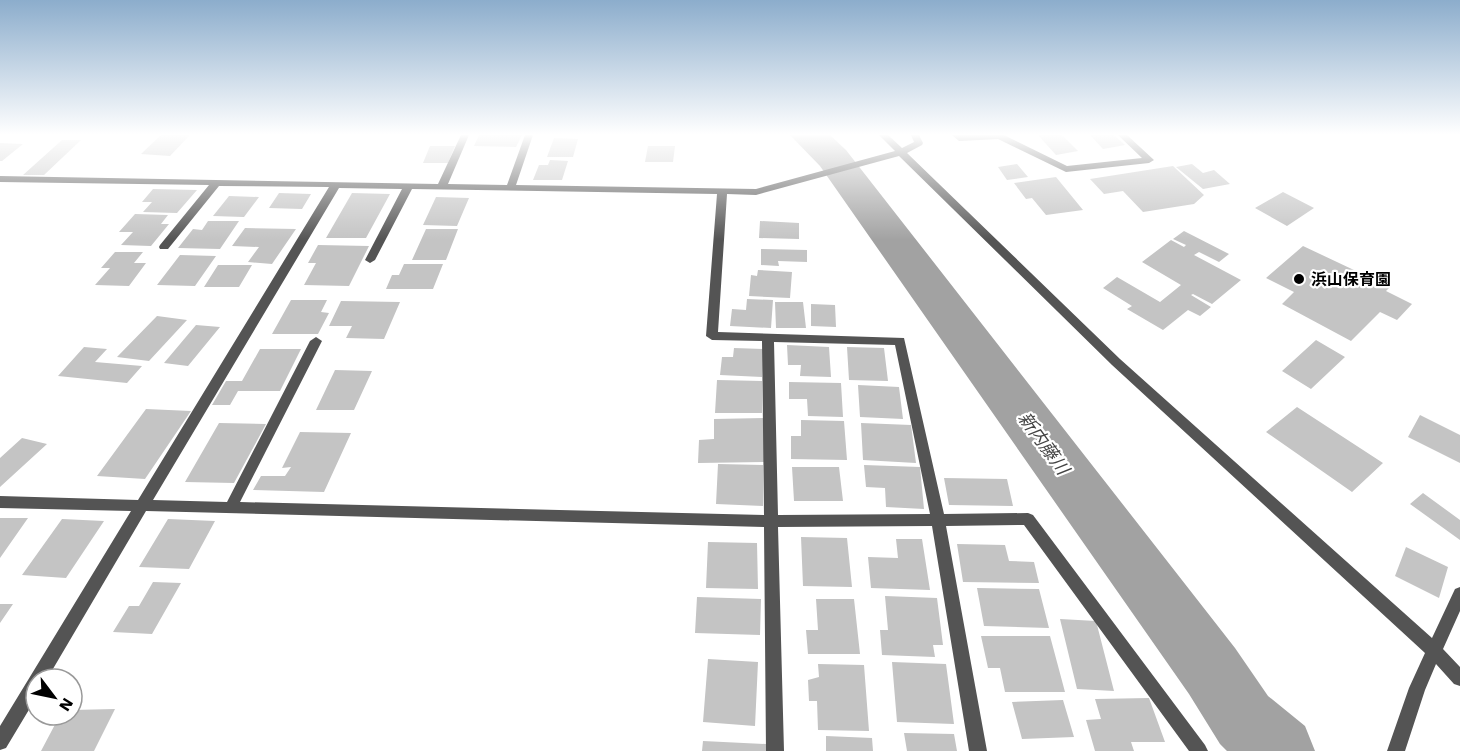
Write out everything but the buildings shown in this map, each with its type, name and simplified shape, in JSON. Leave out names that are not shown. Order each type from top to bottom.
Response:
[{"type":"street","points":[[442,186],[449,170]]},
{"type":"street","points":[[511,187],[517,170]]},
{"type":"street","points":[[0,179],[756,192],[841,170]]},
{"type":"street","points":[[920,170],[1116,362],[1433,650],[1460,678]]},
{"type":"street","points":[[164,247],[217,182]]},
{"type":"street","points":[[45,667],[336,184]]},
{"type":"street","points":[[370,260],[409,185]]},
{"type":"street","points":[[722,191],[712,336],[900,341],[938,520],[978,751]]},
{"type":"street","points":[[768,337],[775,751]]},
{"type":"street","points":[[231,507],[316,341]]},
{"type":"street","points":[[0,502],[772,521],[1028,519],[1199,751]]},
{"type":"street","points":[[1396,751],[1417,688],[1460,594]]},
{"type":"street","points":[[0,742],[24,703]]},
{"type":"waterway","name":"新内藤川","points":[[842,170],[1212,671],[1244,720],[1280,751]]},
{"type":"place","name":"浜山保育園","points":[[1299,279]]}]
